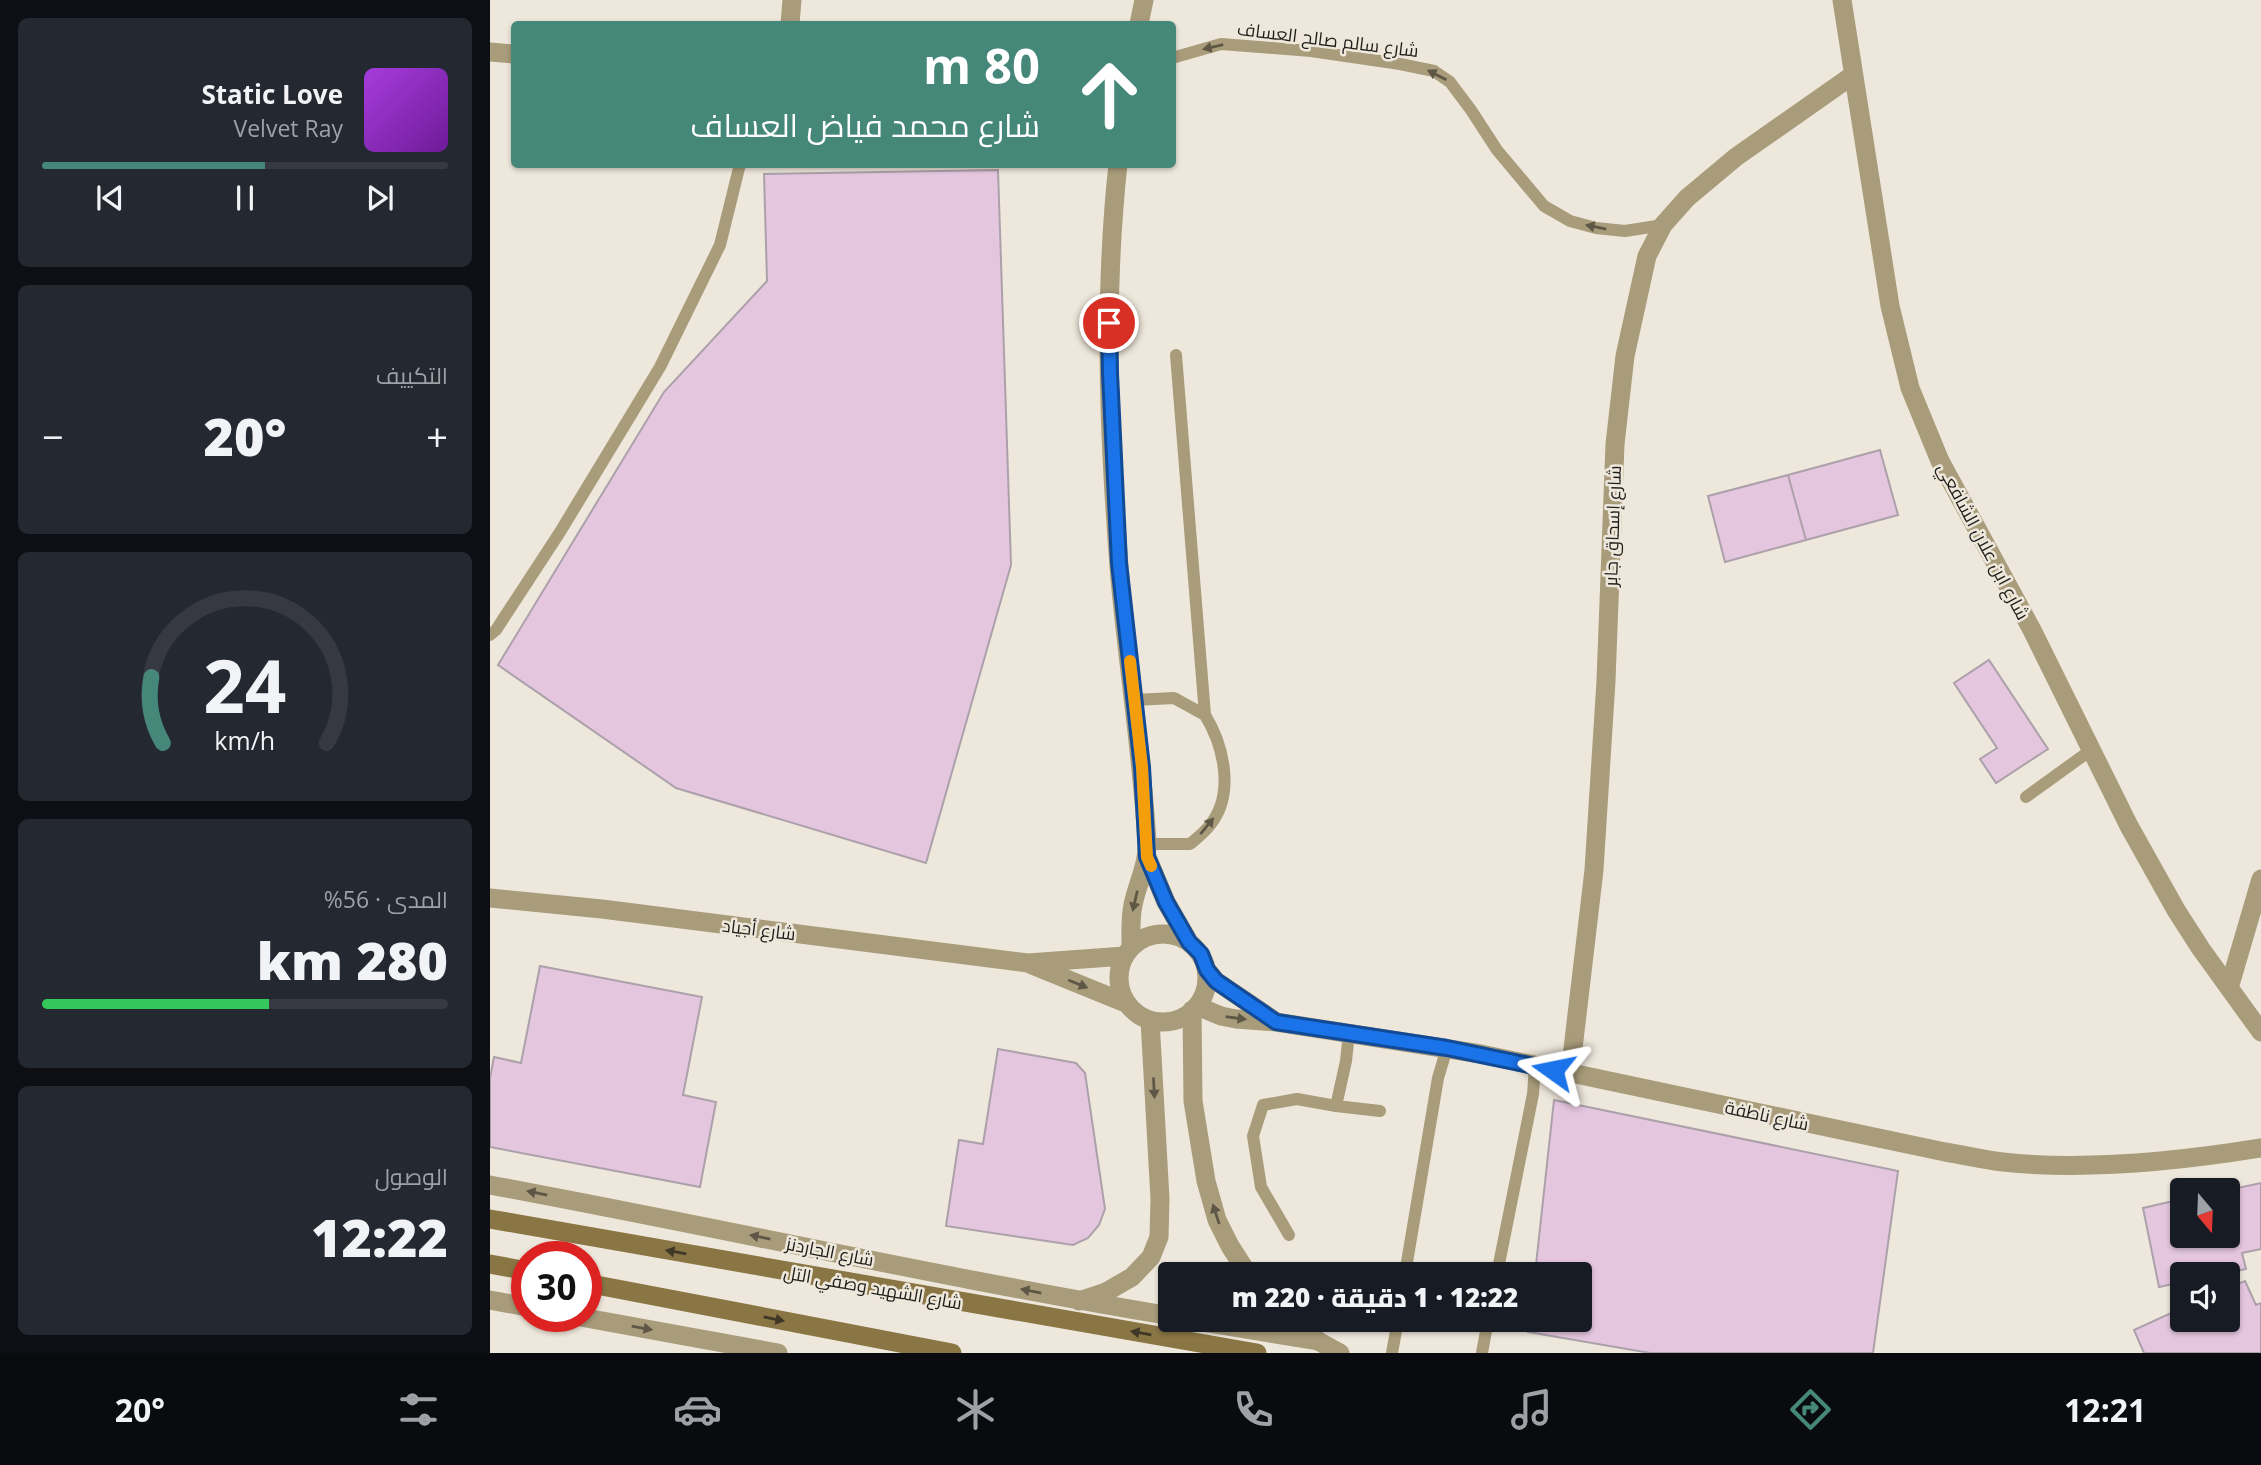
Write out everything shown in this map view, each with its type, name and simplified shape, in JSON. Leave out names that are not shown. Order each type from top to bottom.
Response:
[{"type":"main road","name":"شارع الشهيد وصفي التل","points":[[490,1219],[1257,1353]]},
{"type":"main road","points":[[490,1264],[511,1269]]},
{"type":"main road","points":[[602,1286],[952,1353]]},
{"type":"street","points":[[790,21],[792,0]]},
{"type":"street","points":[[1140,21],[1144,0]]},
{"type":"street","name":"شارع ابن علان الشافعي","points":[[1842,0],[1890,306],[1910,388],[1941,461],[2032,630],[2129,826],[2176,910],[2261,1032]]},
{"type":"street","points":[[490,52],[511,54]]},
{"type":"street","name":"شارع إسحاق جابر","points":[[1570,1074],[1594,870],[1606,681],[1615,444],[1627,344],[1647,256],[1663,225],[1687,198],[1736,157],[1853,75]]},
{"type":"street","points":[[1118,168],[1109,297],[1110,373],[1121,581],[1147,850],[1166,902],[1189,942],[1201,954],[1207,970],[1204,995],[1195,1008],[1173,1021],[1150,1020],[1138,1014],[1128,1004],[1119,983],[1119,973],[1128,951],[1133,903],[1147,850]]},
{"type":"street","points":[[2230,988],[2261,879]]},
{"type":"street","name":"شارع أجياد","points":[[490,898],[602,909],[1028,963],[1128,951]]},
{"type":"street","points":[[1128,951],[1139,940],[1159,934],[1179,937],[1189,942]]},
{"type":"street","name":"شارع أجياد","points":[[1028,963],[1128,1004]]},
{"type":"street","name":"شارع ناطفة","points":[[1207,970],[1216,981],[1276,1022]]},
{"type":"street","points":[[1195,1008],[1193,1101],[1206,1181],[1217,1220],[1240,1262]]},
{"type":"street","name":"شارع ناطفة","points":[[1195,1008],[1236,1019],[1276,1022],[1447,1048],[1934,1150],[2005,1162],[2091,1165],[2214,1156],[2261,1148]]},
{"type":"street","points":[[1079,1301],[1106,1292],[1132,1277],[1151,1257],[1159,1237],[1160,1199],[1150,1020]]},
{"type":"street","name":"شارع الجاردنز","points":[[490,1185],[1079,1301],[1158,1314]]},
{"type":"street","points":[[490,1300],[511,1304]]},
{"type":"street","points":[[602,1321],[778,1353]]},
{"type":"street","points":[[1264,1332],[1318,1341]]},
{"type":"street","points":[[1308,1332],[1340,1353]]},
{"type":"lane","name":"شارع سالم صالح العساف","points":[[1176,57],[1221,44],[1311,51],[1434,71],[1450,82],[1497,150],[1544,206],[1570,220],[1596,228],[1625,231],[1663,225]]},
{"type":"lane","points":[[490,635],[496,630],[560,532],[660,367],[720,245],[739,168]]},
{"type":"lane","points":[[1147,850],[1191,844],[1212,823],[1221,801],[1225,776],[1215,732],[1205,715],[1176,355]]},
{"type":"lane","points":[[1134,700],[1174,698],[1205,715]]},
{"type":"lane","points":[[2026,797],[2091,750]]},
{"type":"lane","points":[[1336,1106],[1349,1033]]},
{"type":"lane","points":[[1407,1262],[1438,1078],[1447,1048]]},
{"type":"lane","points":[[1499,1262],[1533,1094],[1535,1066]]},
{"type":"lane","points":[[1289,1236],[1261,1187],[1253,1136],[1263,1105],[1297,1099],[1380,1111]]},
{"type":"lane","points":[[1392,1353],[1396,1332]]},
{"type":"lane","points":[[1482,1353],[1486,1332]]},
{"type":"building","points":[[998,170],[1011,565],[926,863],[676,788],[498,665],[664,392],[767,281],[764,174]]},
{"type":"building","points":[[1880,450],[1898,515],[1806,540],[1788,475]]},
{"type":"building","points":[[1788,475],[1806,540],[1725,562],[1708,496]]},
{"type":"building","points":[[1989,660],[2048,749],[1996,783],[1980,759],[1997,748],[1954,683]]},
{"type":"building","points":[[540,966],[702,997],[683,1095],[716,1102],[700,1187],[490,1147],[490,1078],[494,1057],[521,1063]]},
{"type":"building","points":[[998,1049],[1076,1063],[1085,1073],[1105,1209],[1099,1225],[1088,1238],[1073,1245],[946,1226],[959,1140],[983,1144]]},
{"type":"building","points":[[1554,1100],[1898,1171],[1873,1353],[1650,1353],[1528,1332],[1592,1332],[1592,1262],[1536,1262]]},
{"type":"building","points":[[2261,1183],[2261,1249],[2242,1253],[2246,1269],[2240,1270],[2240,1262],[2170,1262],[2170,1285],[2159,1287],[2143,1208],[2170,1202],[2170,1248],[2240,1248],[2240,1187]]},
{"type":"building","points":[[2245,1281],[2256,1305],[2261,1303],[2261,1353],[2144,1353],[2134,1330],[2170,1314],[2170,1332],[2240,1332],[2240,1283]]},
{"type":"slow traffic","points":[[1130,661],[1142,767],[1147,857],[1151,866]]},
{"type":"route","points":[[1109,323],[1119,563],[1142,767],[1147,857],[1166,902],[1189,942],[1201,954],[1207,970],[1216,981],[1276,1022],[1447,1048],[1553,1070]]}]
